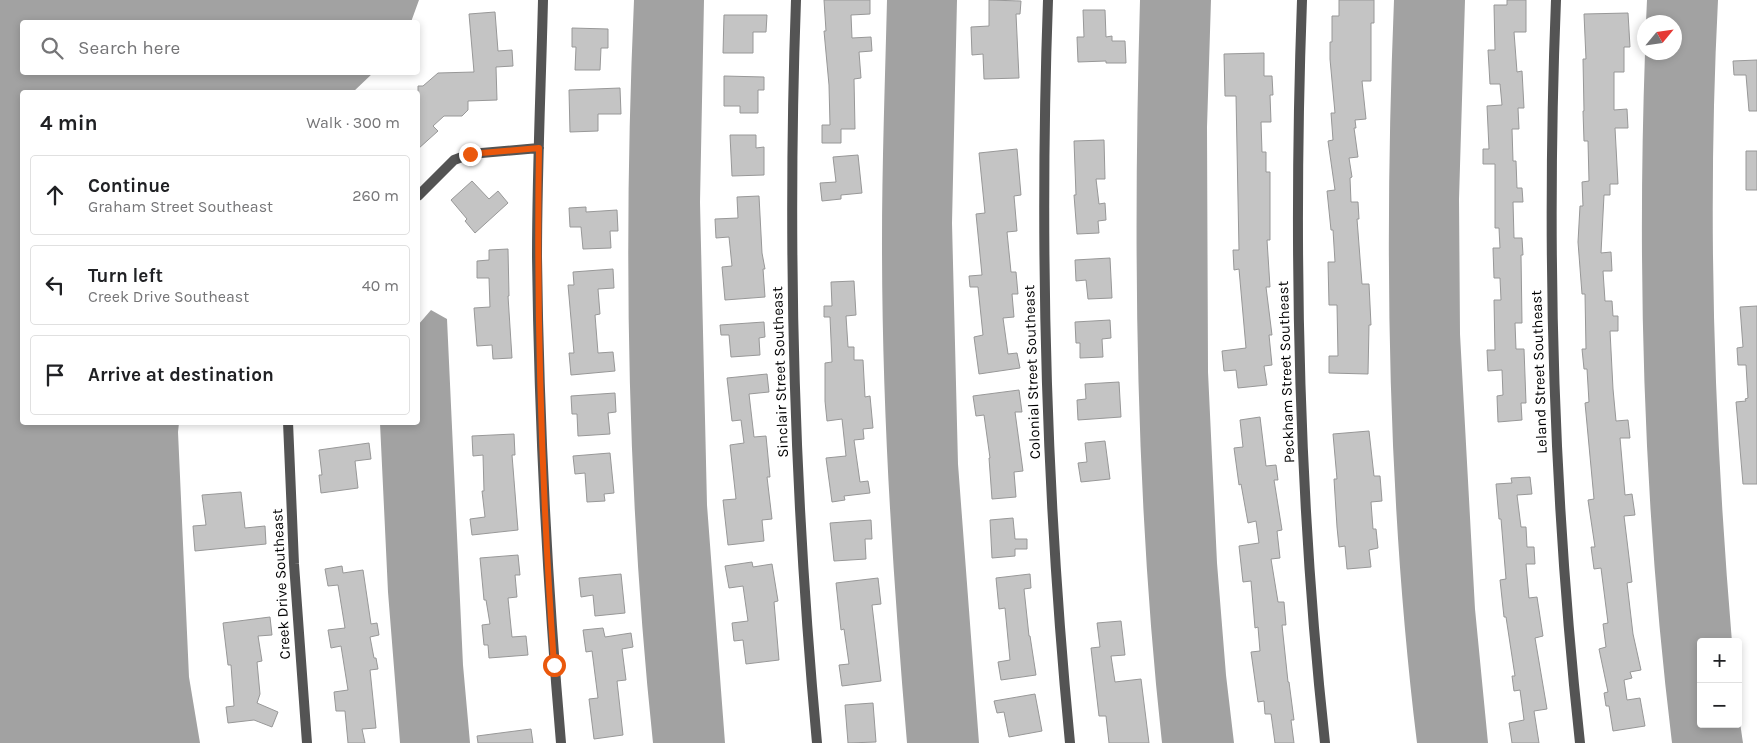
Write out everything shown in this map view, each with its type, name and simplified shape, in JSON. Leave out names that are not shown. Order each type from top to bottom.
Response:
[{"type":"street","points":[[543,0],[537,255],[547,562],[561,743]]},
{"type":"street","name":"Sinclair Street Southeast","points":[[796,0],[792,172],[793,358],[802,554],[817,743]]},
{"type":"street","name":"Colonial Street Southeast","points":[[1048,0],[1044,166],[1046,363],[1053,541],[1070,743]]},
{"type":"street","name":"Peckham Street Southeast","points":[[1302,0],[1298,168],[1300,356],[1307,525],[1325,743]]},
{"type":"street","name":"Leland Street Southeast","points":[[1556,0],[1551,170],[1553,349],[1562,547],[1580,743]]},
{"type":"street","points":[[420,194],[454,160],[470,154],[539,148]]},
{"type":"street","name":"Creek Drive Southeast","points":[[288,425],[294,564],[307,743]]},
{"type":"shaded area","points":[[0,0],[419,0],[412,20],[20,20],[20,75],[371,75],[355,90],[20,90],[20,425],[179,425],[189,677],[200,743],[0,743]]},
{"type":"shaded area","points":[[634,0],[704,0],[700,202],[707,505],[725,743],[653,743],[644,651],[638,558],[630,372],[629,186]]},
{"type":"shaded area","points":[[887,0],[957,0],[952,223],[958,464],[979,743],[907,743],[893,557],[882,307]]},
{"type":"shaded area","points":[[1140,0],[1211,0],[1207,127],[1208,372],[1217,563],[1226,675],[1234,743],[1162,743],[1146,558],[1138,372],[1137,186]]},
{"type":"shaded area","points":[[1394,0],[1465,0],[1459,199],[1460,334],[1475,609],[1488,743],[1417,743],[1399,558],[1390,372],[1389,186]]},
{"type":"shaded area","points":[[1647,0],[1718,0],[1713,160],[1714,321],[1721,482],[1732,638],[1697,638],[1697,728],[1741,728],[1743,743],[1672,743],[1662,657],[1649,485],[1643,312],[1643,139],[1645,60],[1682,60],[1682,15],[1646,15]]},
{"type":"shaded area","points":[[431,310],[447,319],[463,665],[470,743],[400,743],[388,592],[380,425],[420,425],[420,323]]},
{"type":"building","points":[[824,0],[870,0],[870,14],[851,15],[852,38],[871,37],[872,51],[859,52],[861,78],[854,79],[855,129],[841,129],[841,143],[822,143],[822,125],[830,125]]},
{"type":"building","points":[[989,0],[1021,1],[1020,14],[1016,14],[1019,78],[984,79],[983,54],[972,55],[971,27],[989,26]]},
{"type":"building","points":[[1339,0],[1374,0],[1374,23],[1371,23],[1371,81],[1362,81],[1366,119],[1355,120],[1356,128],[1354,128],[1358,157],[1349,158],[1352,177],[1350,178],[1351,202],[1358,202],[1359,219],[1357,219],[1362,284],[1369,284],[1371,325],[1369,325],[1368,374],[1329,373],[1329,356],[1338,356],[1337,305],[1329,305],[1328,262],[1335,262],[1333,230],[1331,230],[1327,191],[1335,190],[1328,141],[1333,140],[1331,113],[1335,113],[1330,42],[1332,42],[1332,16],[1339,16]]},
{"type":"building","points":[[1507,0],[1526,0],[1526,32],[1514,32],[1517,72],[1522,71],[1524,108],[1518,108],[1519,129],[1512,129],[1513,161],[1516,161],[1517,188],[1522,188],[1523,202],[1513,202],[1514,238],[1522,238],[1522,323],[1515,323],[1516,349],[1524,349],[1526,403],[1521,403],[1522,420],[1498,422],[1497,396],[1503,395],[1502,370],[1488,371],[1487,350],[1495,350],[1494,300],[1501,300],[1500,278],[1494,278],[1493,248],[1500,248],[1499,228],[1495,228],[1495,164],[1483,164],[1483,149],[1489,149],[1487,106],[1502,105],[1500,84],[1490,84],[1488,50],[1495,50],[1494,5],[1507,5]]},
{"type":"building","points":[[1083,10],[1105,10],[1106,37],[1112,36],[1112,41],[1125,41],[1126,63],[1106,63],[1106,61],[1078,62],[1077,37],[1084,37]]},
{"type":"building","points":[[495,12],[498,51],[512,50],[513,66],[496,67],[497,100],[468,101],[468,110],[462,116],[444,116],[433,126],[438,131],[420,147],[420,90],[418,90],[418,86],[423,86],[438,73],[474,72],[469,14]]},
{"type":"building","points":[[1628,13],[1630,47],[1624,47],[1624,72],[1614,72],[1614,110],[1627,109],[1628,128],[1615,128],[1618,184],[1610,184],[1610,195],[1604,195],[1601,253],[1611,252],[1612,271],[1603,271],[1605,301],[1612,301],[1613,316],[1618,316],[1618,331],[1610,331],[1613,389],[1616,421],[1628,420],[1630,438],[1620,438],[1625,495],[1632,494],[1635,515],[1624,516],[1632,582],[1627,583],[1633,634],[1641,670],[1630,672],[1632,678],[1624,680],[1627,700],[1640,698],[1645,726],[1613,731],[1609,706],[1606,706],[1604,693],[1608,692],[1599,649],[1606,647],[1603,624],[1608,623],[1601,568],[1594,569],[1591,547],[1595,547],[1588,500],[1594,499],[1585,403],[1589,402],[1587,369],[1584,369],[1582,349],[1586,349],[1585,294],[1582,294],[1578,242],[1580,206],[1583,206],[1582,182],[1589,181],[1588,141],[1584,141],[1583,111],[1583,59],[1586,59],[1584,14]]},
{"type":"building","points":[[724,15],[767,15],[766,32],[753,32],[753,53],[723,53]]},
{"type":"building","points":[[572,28],[608,29],[608,48],[601,48],[600,70],[575,70],[576,47],[572,47]]},
{"type":"building","points":[[1264,53],[1264,76],[1272,76],[1273,95],[1270,95],[1271,122],[1261,122],[1262,152],[1266,152],[1266,172],[1270,172],[1270,240],[1267,240],[1270,287],[1266,287],[1272,335],[1269,335],[1272,365],[1264,366],[1267,385],[1238,388],[1236,370],[1224,371],[1222,351],[1246,348],[1239,269],[1234,270],[1233,250],[1239,250],[1236,96],[1225,96],[1224,54]]},
{"type":"building","points":[[1757,60],[1757,111],[1749,111],[1746,75],[1734,75],[1733,61]]},
{"type":"building","points":[[724,76],[764,77],[764,90],[758,90],[758,113],[740,113],[740,106],[724,106]]},
{"type":"building","points":[[620,88],[621,114],[598,114],[598,131],[570,132],[569,90]]},
{"type":"building","points":[[730,135],[756,135],[756,148],[764,147],[764,175],[732,176]]},
{"type":"building","points":[[1104,140],[1105,179],[1096,179],[1099,204],[1105,203],[1106,220],[1098,221],[1099,233],[1077,234],[1074,195],[1076,195],[1074,141]]},
{"type":"building","points":[[1017,149],[1021,195],[1014,196],[1017,231],[1007,232],[1011,272],[1016,272],[1018,294],[1012,294],[1014,317],[1003,318],[1008,354],[1017,353],[1020,368],[979,374],[974,337],[983,335],[978,287],[970,287],[969,276],[982,275],[976,214],[985,213],[979,153]]},
{"type":"building","points":[[1746,151],[1757,151],[1757,190],[1746,190]]},
{"type":"building","points":[[858,155],[862,193],[841,195],[841,199],[822,201],[820,183],[836,182],[833,157]]},
{"type":"building","points":[[472,181],[489,199],[498,191],[508,203],[475,233],[465,221],[467,219],[451,200]]},
{"type":"building","points":[[759,196],[762,253],[765,269],[763,269],[765,297],[725,300],[722,267],[732,266],[729,237],[716,238],[715,219],[738,218],[737,197]]},
{"type":"building","points":[[586,207],[586,212],[617,210],[618,231],[610,231],[611,248],[583,249],[581,227],[570,227],[569,208]]},
{"type":"building","points":[[508,249],[508,296],[512,358],[493,359],[492,345],[477,346],[474,308],[490,307],[489,278],[477,278],[477,261],[489,260],[489,250]]},
{"type":"building","points":[[1110,258],[1112,298],[1088,299],[1086,280],[1076,281],[1075,260]]},
{"type":"building","points":[[613,269],[614,288],[598,289],[600,314],[595,315],[598,353],[613,352],[615,371],[571,375],[569,353],[574,353],[568,285],[574,285],[573,272]]},
{"type":"building","points":[[854,281],[856,315],[846,316],[848,347],[854,347],[854,360],[863,360],[865,397],[870,396],[873,428],[863,429],[864,439],[854,440],[860,482],[868,481],[870,493],[844,496],[845,500],[832,502],[826,458],[846,456],[842,419],[827,421],[825,363],[832,362],[830,317],[824,317],[824,306],[832,306],[831,282]]},
{"type":"building","points":[[1757,306],[1757,484],[1743,484],[1736,402],[1746,401],[1745,399],[1748,398],[1746,365],[1738,365],[1737,348],[1743,347],[1740,307]]},
{"type":"building","points":[[1110,320],[1111,338],[1102,339],[1103,357],[1080,358],[1080,343],[1076,343],[1075,322]]},
{"type":"building","points":[[764,322],[765,337],[759,338],[760,355],[731,357],[729,335],[721,335],[720,325]]},
{"type":"building","points":[[767,374],[769,392],[749,394],[754,437],[766,436],[770,477],[767,477],[772,519],[762,520],[764,541],[728,545],[723,500],[736,499],[730,445],[744,443],[741,420],[732,421],[727,378]]},
{"type":"building","points":[[1119,382],[1121,417],[1078,420],[1077,400],[1086,399],[1085,384]]},
{"type":"building","points":[[1019,390],[1022,412],[1015,412],[1023,471],[1014,472],[1016,497],[992,499],[990,458],[984,415],[976,416],[973,396]]},
{"type":"building","points":[[615,393],[616,412],[608,413],[610,434],[578,436],[577,414],[572,414],[571,396]]},
{"type":"building","points":[[1260,417],[1266,466],[1276,465],[1278,480],[1274,480],[1282,530],[1277,531],[1280,558],[1271,559],[1278,602],[1284,602],[1286,625],[1282,625],[1294,720],[1291,720],[1294,743],[1275,743],[1271,714],[1265,714],[1264,701],[1258,702],[1251,652],[1260,651],[1258,627],[1255,628],[1251,581],[1243,582],[1239,546],[1259,543],[1256,521],[1248,523],[1241,484],[1239,485],[1234,448],[1243,447],[1240,420]]},
{"type":"building","points":[[1369,431],[1374,476],[1380,476],[1382,501],[1371,502],[1373,529],[1376,529],[1378,548],[1369,550],[1371,567],[1347,569],[1345,546],[1339,547],[1334,479],[1337,479],[1333,434]]},
{"type":"building","points":[[514,434],[515,455],[512,455],[518,530],[472,535],[470,519],[485,517],[482,491],[484,491],[483,455],[473,456],[472,436]]},
{"type":"building","points":[[1105,441],[1110,479],[1081,482],[1078,463],[1087,462],[1085,443]]},
{"type":"building","points":[[369,443],[371,459],[355,461],[358,488],[321,493],[319,475],[322,475],[319,450]]},
{"type":"building","points":[[610,453],[614,493],[604,494],[605,501],[587,502],[585,473],[575,474],[573,456]]},
{"type":"building","points":[[1530,477],[1532,494],[1517,495],[1521,527],[1526,527],[1527,547],[1534,547],[1535,564],[1526,564],[1529,598],[1537,597],[1543,636],[1535,638],[1547,709],[1534,711],[1539,743],[1512,743],[1509,723],[1524,720],[1520,690],[1514,691],[1512,676],[1515,676],[1506,617],[1504,617],[1500,580],[1506,579],[1496,484],[1512,483],[1511,478]]},
{"type":"building","points":[[241,492],[245,528],[265,526],[266,544],[195,551],[193,526],[206,525],[202,495]]},
{"type":"building","points":[[1013,518],[1015,539],[1027,539],[1027,549],[1015,549],[1015,556],[992,558],[990,520]]},
{"type":"building","points":[[871,520],[872,539],[865,539],[866,559],[834,561],[830,523]]},
{"type":"building","points":[[518,555],[520,575],[515,575],[517,597],[508,598],[512,637],[526,636],[528,655],[489,658],[488,645],[484,645],[482,625],[490,624],[486,600],[484,600],[480,558]]},
{"type":"building","points":[[752,562],[753,567],[772,564],[778,601],[774,602],[779,660],[746,664],[743,640],[734,641],[732,623],[748,621],[743,586],[729,588],[725,566]]},
{"type":"building","points":[[342,566],[343,573],[363,570],[371,624],[377,623],[379,635],[370,637],[378,669],[370,670],[376,728],[362,729],[365,743],[348,743],[345,711],[336,711],[334,692],[348,690],[341,646],[331,648],[328,630],[345,628],[338,585],[328,586],[325,569]]},
{"type":"building","points":[[621,574],[625,613],[595,616],[593,595],[581,597],[579,578]]},
{"type":"building","points":[[1030,574],[1031,588],[1024,589],[1029,636],[1036,675],[1001,680],[998,662],[1010,660],[1005,608],[999,609],[996,578]]},
{"type":"building","points":[[878,578],[881,604],[872,605],[881,681],[842,686],[839,665],[849,664],[844,629],[841,630],[836,583]]},
{"type":"building","points":[[270,617],[272,635],[258,636],[262,661],[257,662],[260,694],[257,703],[278,712],[272,727],[254,720],[228,723],[226,707],[234,706],[231,665],[228,665],[223,623]]},
{"type":"building","points":[[1121,621],[1125,655],[1111,656],[1115,682],[1141,679],[1149,743],[1109,743],[1106,716],[1099,716],[1091,648],[1100,647],[1097,623]]},
{"type":"building","points":[[603,628],[605,637],[631,633],[633,647],[622,649],[626,680],[617,681],[623,735],[594,739],[589,699],[598,698],[592,651],[586,652],[583,630]]},
{"type":"building","points":[[1035,694],[1042,731],[1009,737],[1004,712],[997,713],[994,701]]},
{"type":"building","points":[[873,703],[876,742],[848,743],[845,705]]},
{"type":"building","points":[[531,729],[533,743],[478,743],[477,736]]},
{"type":"route","points":[[470,154],[539,148],[537,255],[539,357],[542,460],[554,665]]}]
